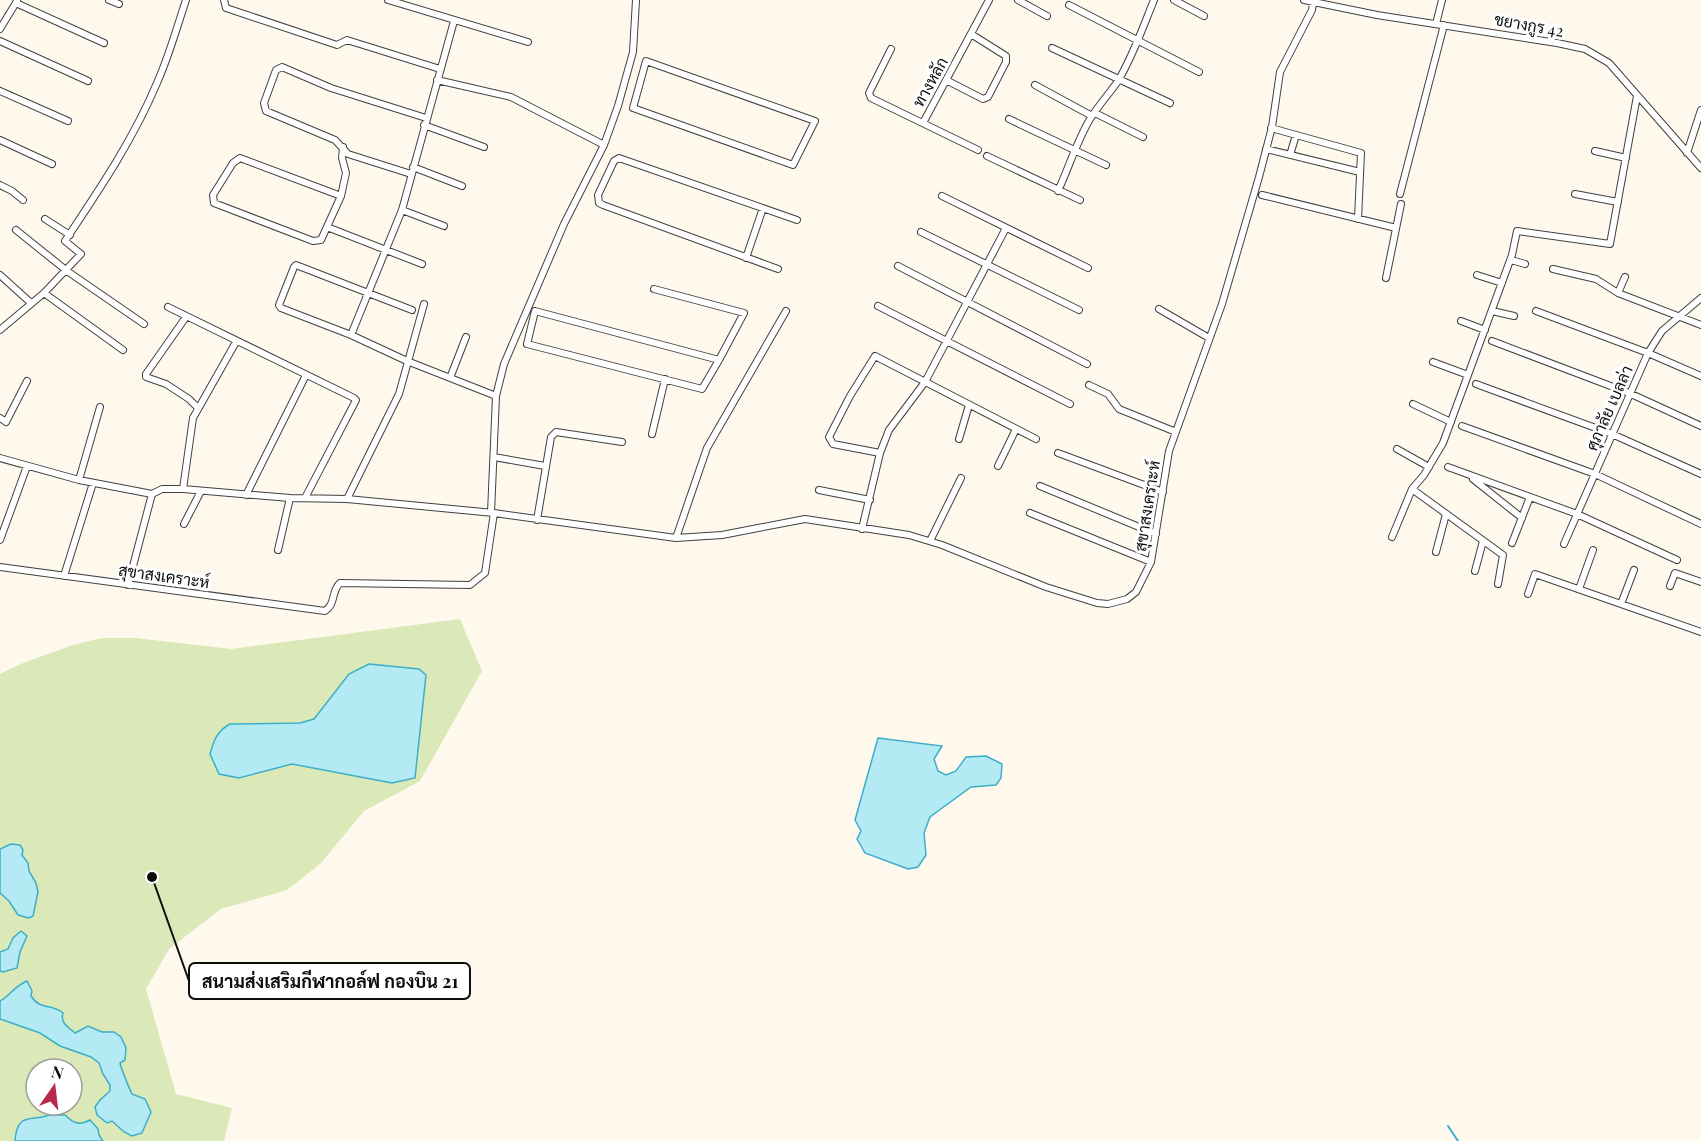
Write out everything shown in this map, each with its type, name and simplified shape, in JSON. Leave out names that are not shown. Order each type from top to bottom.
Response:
[{"type":"street","points":[[109,0],[119,4]]},
{"type":"street","points":[[0,330],[44,293],[81,254],[65,242],[108,178],[134,131],[158,82],[186,0]]},
{"type":"street","points":[[224,0],[226,8],[337,45],[347,40],[440,69]]},
{"type":"street","points":[[388,0],[528,42]]},
{"type":"street","points":[[492,513],[496,396],[504,364],[564,224],[604,145],[626,81],[633,52],[636,0]]},
{"type":"street","name":"ทางหลัก","points":[[978,150],[923,123],[989,0]]},
{"type":"street","points":[[1018,0],[1047,16]]},
{"type":"street","points":[[1058,191],[1080,138],[1118,80],[1139,39],[1153,0]]},
{"type":"street","points":[[1174,0],[1204,16]]},
{"type":"street","points":[[1400,194],[1440,24],[1442,0]]},
{"type":"street","points":[[0,28],[16,1],[104,43]]},
{"type":"street","name":"ชยางกูร 42","points":[[1309,1],[1557,43],[1585,50],[1609,63],[1701,168]]},
{"type":"street","name":"สุขาสงเคราะห์","points":[[152,494],[162,489],[183,489],[290,498],[347,499],[492,513],[676,538],[722,535],[805,519],[909,535],[1046,587],[1097,603],[1108,604],[1127,599],[1136,592],[1151,562],[1170,451],[1222,304],[1266,149],[1280,72],[1312,10],[1309,1]]},
{"type":"street","points":[[1069,6],[1139,39],[1199,72]]},
{"type":"street","points":[[351,335],[402,210],[454,21]]},
{"type":"street","points":[[946,80],[983,99],[988,97],[1006,62],[1006,56],[971,34]]},
{"type":"street","points":[[0,41],[88,81]]},
{"type":"street","points":[[1052,48],[1170,103]]},
{"type":"street","points":[[891,49],[869,96],[923,123]]},
{"type":"street","points":[[646,61],[815,121],[793,165],[633,108],[639,85],[646,61]]},
{"type":"street","points":[[462,186],[348,154],[335,140],[266,111],[264,104],[278,68],[282,67],[484,147]]},
{"type":"street","points":[[437,80],[511,97],[604,145]]},
{"type":"street","points":[[626,81],[639,85]]},
{"type":"street","points":[[1035,85],[1143,136]]},
{"type":"street","points":[[0,91],[68,121]]},
{"type":"street","points":[[1392,537],[1412,489],[1429,467],[1443,443],[1511,260],[1517,231],[1610,244],[1637,96]]},
{"type":"street","points":[[1687,153],[1701,110]]},
{"type":"street","points":[[1009,119],[1106,165]]},
{"type":"street","points":[[1271,128],[1361,153],[1358,219]]},
{"type":"street","points":[[1290,155],[1296,135]]},
{"type":"street","points":[[0,141],[52,164]]},
{"type":"street","points":[[341,196],[240,158],[234,163],[213,195],[214,203],[313,241],[321,240],[341,196],[346,173],[342,158],[343,147]]},
{"type":"street","points":[[1266,149],[1360,172]]},
{"type":"street","points":[[1595,152],[1626,158]]},
{"type":"street","points":[[987,156],[1080,200]]},
{"type":"street","points":[[778,270],[603,205],[598,199],[614,161],[619,158],[797,219]]},
{"type":"street","points":[[589,177],[604,183]]},
{"type":"street","points":[[0,185],[23,200]]},
{"type":"street","points":[[1575,194],[1618,202]]},
{"type":"street","points":[[1262,195],[1396,228]]},
{"type":"street","points":[[942,196],[1088,268]]},
{"type":"street","points":[[1386,278],[1401,204]]},
{"type":"street","points":[[746,258],[764,208]]},
{"type":"street","points":[[402,210],[444,226]]},
{"type":"street","points":[[45,219],[69,235]]},
{"type":"street","points":[[327,227],[422,264]]},
{"type":"street","points":[[862,529],[880,453],[889,430],[925,381],[1006,228]]},
{"type":"street","points":[[16,230],[67,271],[144,324]]},
{"type":"street","points":[[921,232],[1079,310]]},
{"type":"street","points":[[1511,260],[1525,264]]},
{"type":"street","points":[[412,310],[296,265],[279,305],[281,308],[351,335],[407,361],[496,396]]},
{"type":"street","points":[[898,266],[1087,364]]},
{"type":"street","points":[[1554,269],[1596,279],[1618,292],[1701,325]]},
{"type":"street","points":[[0,275],[31,303]]},
{"type":"street","points":[[1477,275],[1502,283]]},
{"type":"street","points":[[1618,292],[1625,277]]},
{"type":"street","points":[[654,289],[744,313],[719,360],[702,389],[527,344],[534,311],[719,360]]},
{"type":"street","points":[[44,293],[123,350]]},
{"type":"street","name":"ศุภาลัย เบลล่า","points":[[1564,544],[1648,352],[1662,331],[1701,298]]},
{"type":"street","points":[[347,499],[395,402],[424,304]]},
{"type":"street","points":[[878,306],[1070,404]]},
{"type":"street","points":[[168,307],[356,400],[306,498]]},
{"type":"street","points":[[1159,309],[1209,338]]},
{"type":"street","points":[[676,538],[707,448],[786,310]]},
{"type":"street","points":[[1492,311],[1514,316]]},
{"type":"street","points":[[1536,311],[1648,352],[1701,376]]},
{"type":"street","points":[[186,317],[146,377],[166,384],[198,408]]},
{"type":"street","points":[[1461,321],[1485,330]]},
{"type":"street","points":[[518,327],[530,330]]},
{"type":"street","points":[[450,378],[466,337]]},
{"type":"street","points":[[1492,341],[1629,393],[1701,426]]},
{"type":"street","points":[[183,489],[193,418],[236,342]]},
{"type":"street","points":[[880,453],[832,444],[830,437],[850,396],[875,356],[1036,439]]},
{"type":"street","points":[[1433,362],[1468,375]]},
{"type":"street","points":[[246,495],[306,375]]},
{"type":"street","points":[[652,434],[665,379]]},
{"type":"street","points":[[0,418],[6,422],[27,381]]},
{"type":"street","points":[[1476,384],[1612,434],[1701,474]]},
{"type":"street","points":[[1089,385],[1108,394],[1119,409],[1176,432]]},
{"type":"street","points":[[1413,404],[1451,422]]},
{"type":"street","points":[[959,439],[969,405]]},
{"type":"street","points":[[79,480],[100,407]]},
{"type":"street","points":[[1462,426],[1594,474],[1701,524]]},
{"type":"street","points":[[998,466],[1016,429]]},
{"type":"street","points":[[537,520],[551,437],[556,432],[622,442]]},
{"type":"street","points":[[1397,448],[1429,467]]},
{"type":"street","points":[[1058,453],[1163,492]]},
{"type":"street","points":[[494,457],[545,466]]},
{"type":"street","points":[[0,458],[79,480],[152,494],[128,585]]},
{"type":"street","points":[[0,540],[27,466]]},
{"type":"street","points":[[1448,467],[1577,514],[1677,560]]},
{"type":"street","points":[[1468,474],[1522,518]]},
{"type":"street","points":[[930,542],[961,478]]},
{"type":"street","points":[[64,576],[93,483]]},
{"type":"street","points":[[1040,486],[1156,534]]},
{"type":"street","points":[[1412,489],[1503,555],[1498,584]]},
{"type":"street","points":[[819,490],[870,500]]},
{"type":"street","points":[[184,524],[201,491]]},
{"type":"street","points":[[1512,543],[1530,497]]},
{"type":"street","points":[[278,550],[290,498]]},
{"type":"street","name":"สุขาสงเคราะห์","points":[[0,567],[325,611],[332,604],[337,585],[340,583],[470,585],[485,573],[492,513]]},
{"type":"street","points":[[1030,513],[1151,562]]},
{"type":"street","points":[[1436,552],[1446,514]]},
{"type":"street","points":[[1475,572],[1483,541]]},
{"type":"street","points":[[1578,589],[1593,550]]},
{"type":"street","points":[[1621,604],[1634,570]]},
{"type":"street","points":[[1670,586],[1675,573],[1701,582]]},
{"type":"street","points":[[1528,594],[1534,574],[1701,632]]},
{"type":"green space","points":[[460,619],[482,671],[420,781],[364,811],[320,864],[287,890],[221,909],[169,949],[146,989],[176,1094],[232,1108],[224,1141],[0,1141],[0,674],[73,645],[102,638],[136,638],[231,649]]},
{"type":"water","points":[[369,664],[419,669],[426,675],[415,778],[392,783],[292,764],[239,778],[219,774],[210,754],[217,736],[230,724],[300,723],[314,719],[349,674]]},
{"type":"water","points":[[878,738],[942,746],[934,759],[938,771],[946,775],[956,771],[966,757],[986,756],[1002,764],[1001,778],[996,785],[971,787],[930,817],[924,833],[926,855],[918,867],[908,869],[865,853],[857,839],[861,831],[855,820]]},
{"type":"water","points":[[11,844],[20,845],[23,850],[22,855],[36,883],[38,892],[33,916],[29,918],[18,915],[9,901],[0,893],[0,849]]},
{"type":"water","points":[[21,931],[27,936],[20,952],[17,968],[0,971],[0,952],[8,949],[13,938]]},
{"type":"water","points":[[27,981],[32,991],[31,996],[35,1001],[63,1013],[67,1027],[75,1033],[88,1026],[102,1032],[114,1032],[121,1037],[126,1048],[125,1060],[120,1063],[127,1083],[132,1094],[145,1099],[151,1112],[142,1133],[132,1136],[112,1121],[107,1123],[97,1115],[95,1107],[110,1091],[110,1085],[99,1063],[91,1057],[60,1046],[40,1033],[0,1019],[0,1001]]},
{"type":"water","points":[[68,1117],[79,1123],[90,1120],[98,1129],[103,1141],[15,1141],[19,1125],[26,1119]]},
{"type":"waterway","points":[[1448,1126],[1458,1141]]},
{"type":"place","name":"สนามส่งเสริมกีฬากอล์ฟ กองบิน 21","points":[[152,877]]}]
